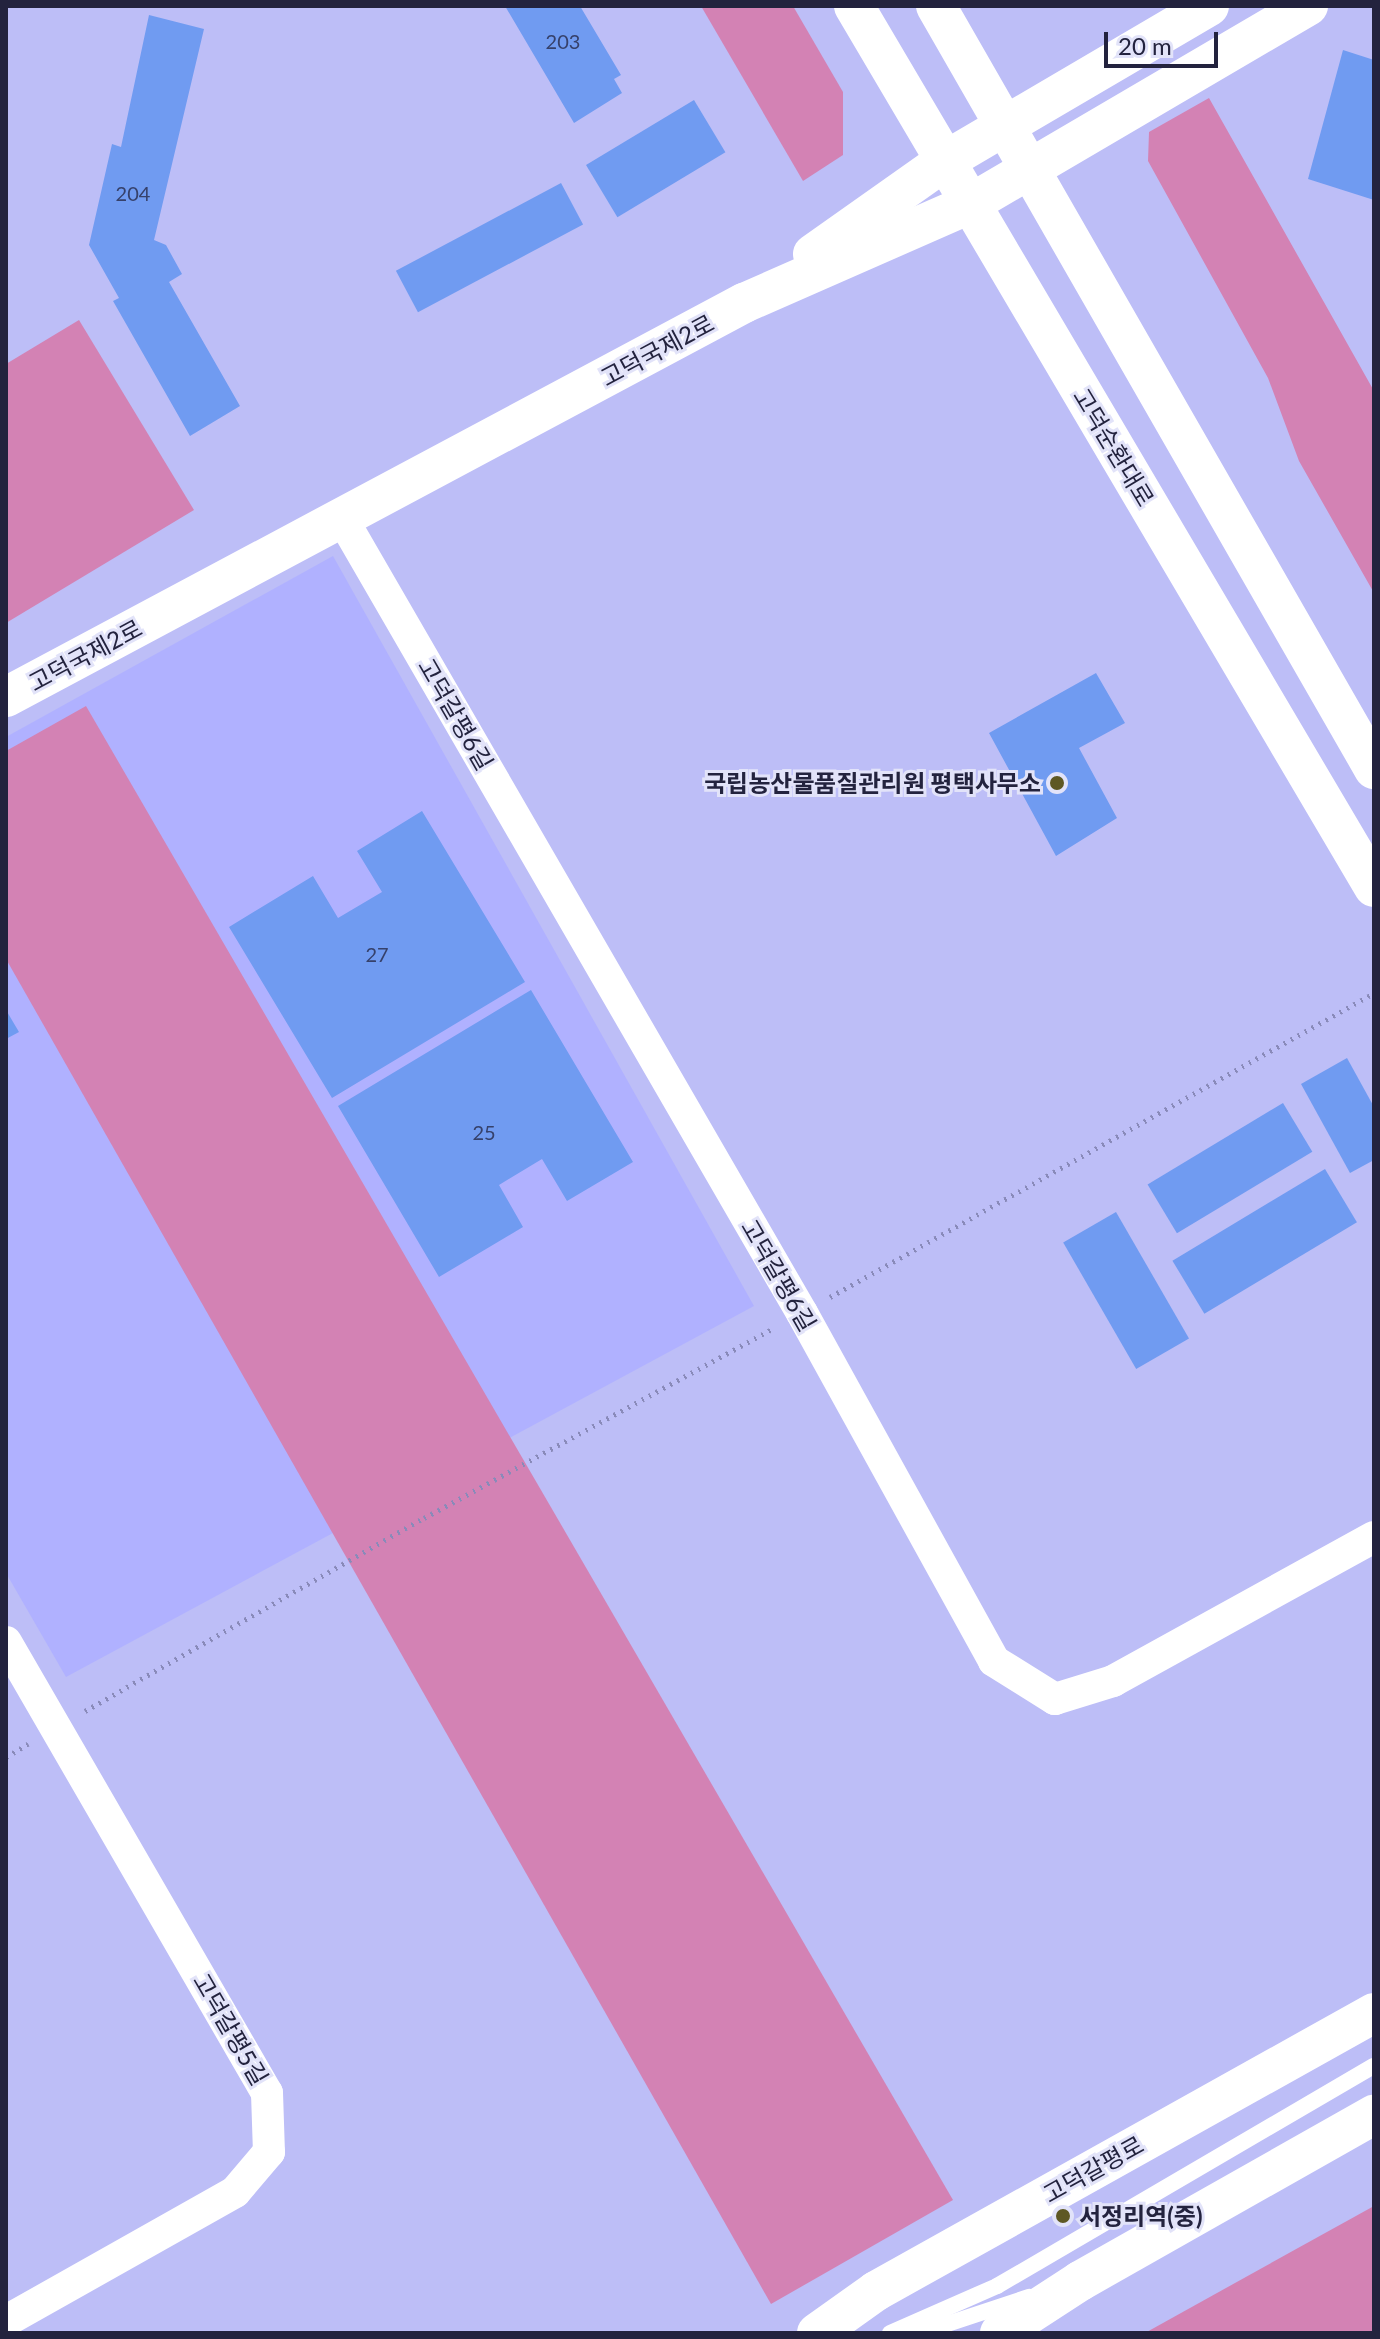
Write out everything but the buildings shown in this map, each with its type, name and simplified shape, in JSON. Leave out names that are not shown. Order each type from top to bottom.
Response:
[{"type":"street","name":"고덕순환대로","points":[[854,6],[1374,887]]},
{"type":"street","points":[[936,6],[1374,769]]},
{"type":"street","points":[[744,303],[945,161],[1209,6]]},
{"type":"street","name":"고덕국제2로","points":[[6,697],[343,520],[744,303],[970,204],[1308,6]]},
{"type":"street","name":"고덕갈평6길","points":[[343,520],[802,1313],[994,1661],[1055,1699],[1113,1681],[1374,1537]]},
{"type":"street","name":"고덕갈평5길","points":[[6,1642],[267,2093],[269,2152],[235,2192],[6,2321]]},
{"type":"street","name":"고덕갈평로","points":[[817,2333],[876,2291],[1374,2013]]},
{"type":"street","points":[[1000,2333],[1080,2281],[1374,2115]]},
{"type":"lane","points":[[890,2333],[997,2286],[1374,2066]]},
{"type":"lane","points":[[920,2333],[1080,2281]]},
{"type":"path","points":[[6,1757],[424,1518],[802,1313],[1374,993]]},
{"type":"shaded area","points":[[701,6],[793,6],[843,92],[843,155],[803,181]]},
{"type":"shaded area","points":[[1209,98],[1374,391],[1374,593],[1299,461],[1268,378],[1148,161],[1149,132]]},
{"type":"shaded area","points":[[79,320],[194,510],[6,623],[6,364]]},
{"type":"shaded area","points":[[333,556],[754,1306],[66,1677],[6,1573],[6,737]]},
{"type":"shaded area","points":[[86,706],[953,2200],[771,2304],[6,959],[6,751]]},
{"type":"shaded area","points":[[1374,2206],[1374,2333],[1145,2333],[1298,2248]]},
{"type":"place","name":"국립농산물품질관리원 평택사무소","points":[[1057,783]]},
{"type":"place","name":"서정리역(중)","points":[[1063,2216]]}]
